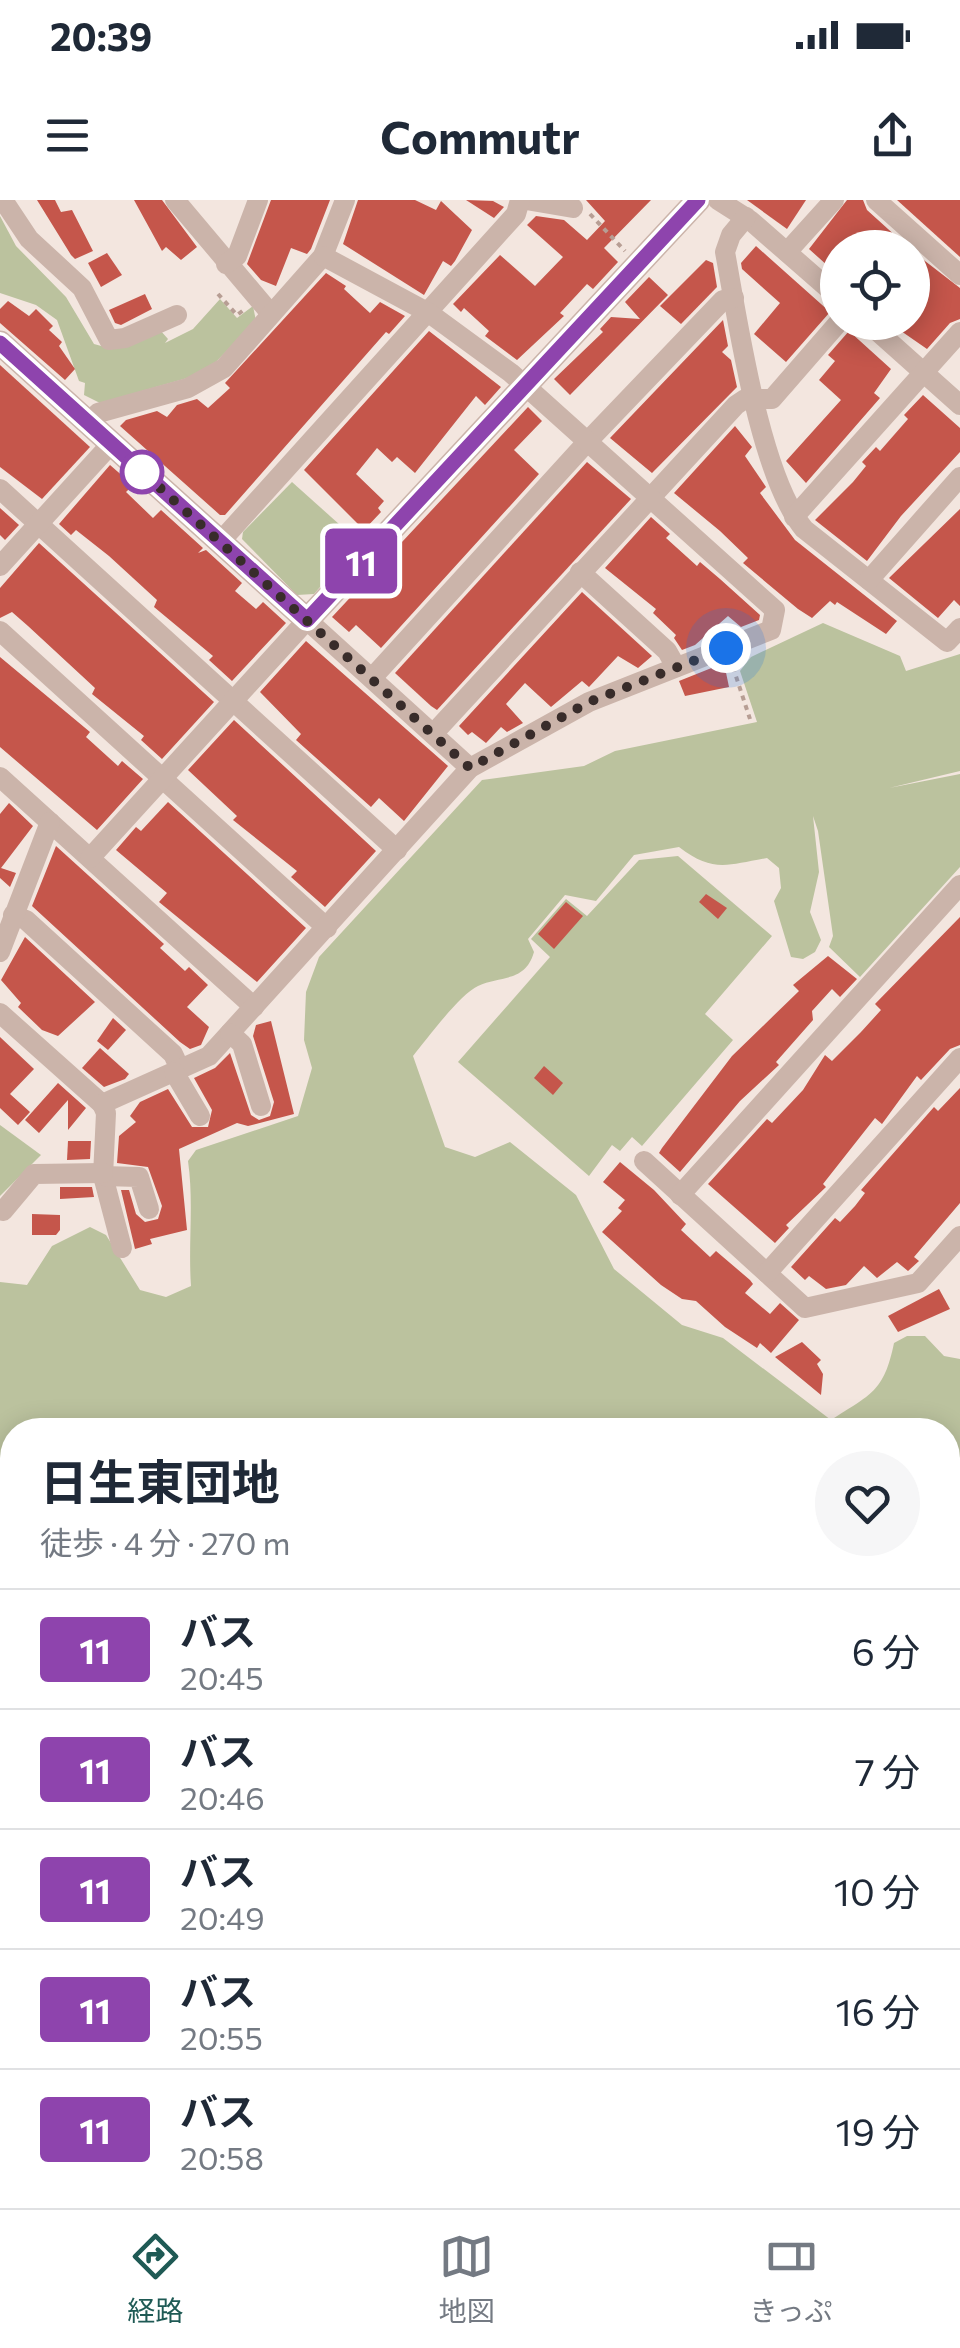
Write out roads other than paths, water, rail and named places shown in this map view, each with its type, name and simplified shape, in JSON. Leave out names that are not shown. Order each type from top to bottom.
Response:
[{"type":"street","points":[[4,200],[29,239],[82,288],[109,340],[135,334],[177,315]]},
{"type":"street","points":[[174,200],[271,314]]},
{"type":"street","points":[[226,264],[237,256],[258,200]]},
{"type":"street","points":[[88,423],[98,413],[207,381],[323,256],[344,200]]},
{"type":"street","points":[[220,542],[429,313],[516,214],[523,200],[580,210]]},
{"type":"street","points":[[90,858],[523,383],[698,200]]},
{"type":"street","points":[[718,200],[746,217],[820,281]]},
{"type":"street","points":[[787,252],[834,200]]},
{"type":"street","points":[[876,200],[960,275]]},
{"type":"street","points":[[746,217],[726,246],[734,298],[754,399],[794,518],[947,642],[960,628]]},
{"type":"street","points":[[102,1104],[210,1056],[470,768],[589,702],[771,630],[775,610],[523,383],[429,313],[323,256]]},
{"type":"street","points":[[372,678],[588,441],[723,300],[734,298]]},
{"type":"street","points":[[794,518],[960,332]]},
{"type":"street","points":[[433,734],[736,405],[772,399],[823,340]]},
{"type":"street","points":[[886,340],[960,406]]},
{"type":"street","points":[[0,343],[470,768]]},
{"type":"street","points":[[0,566],[111,444]]},
{"type":"street","points":[[869,580],[960,476]]},
{"type":"street","points":[[0,490],[397,850]]},
{"type":"street","points":[[580,572],[668,651],[676,668]]},
{"type":"street","points":[[0,632],[327,928]]},
{"type":"street","points":[[0,777],[254,1007]]},
{"type":"street","points":[[0,952],[50,822]]},
{"type":"street","points":[[680,1194],[956,897]]},
{"type":"street","points":[[14,915],[26,920],[173,1054],[200,1116]]},
{"type":"street","points":[[0,1013],[102,1104],[106,1113],[103,1175],[122,1248]]},
{"type":"street","points":[[230,1033],[242,1044],[260,1106]]},
{"type":"street","points":[[767,1274],[960,1058]]},
{"type":"street","points":[[644,1161],[805,1308],[918,1283],[960,1236]]},
{"type":"street","points":[[3,1211],[34,1174],[103,1175],[140,1169],[149,1209]]}]
